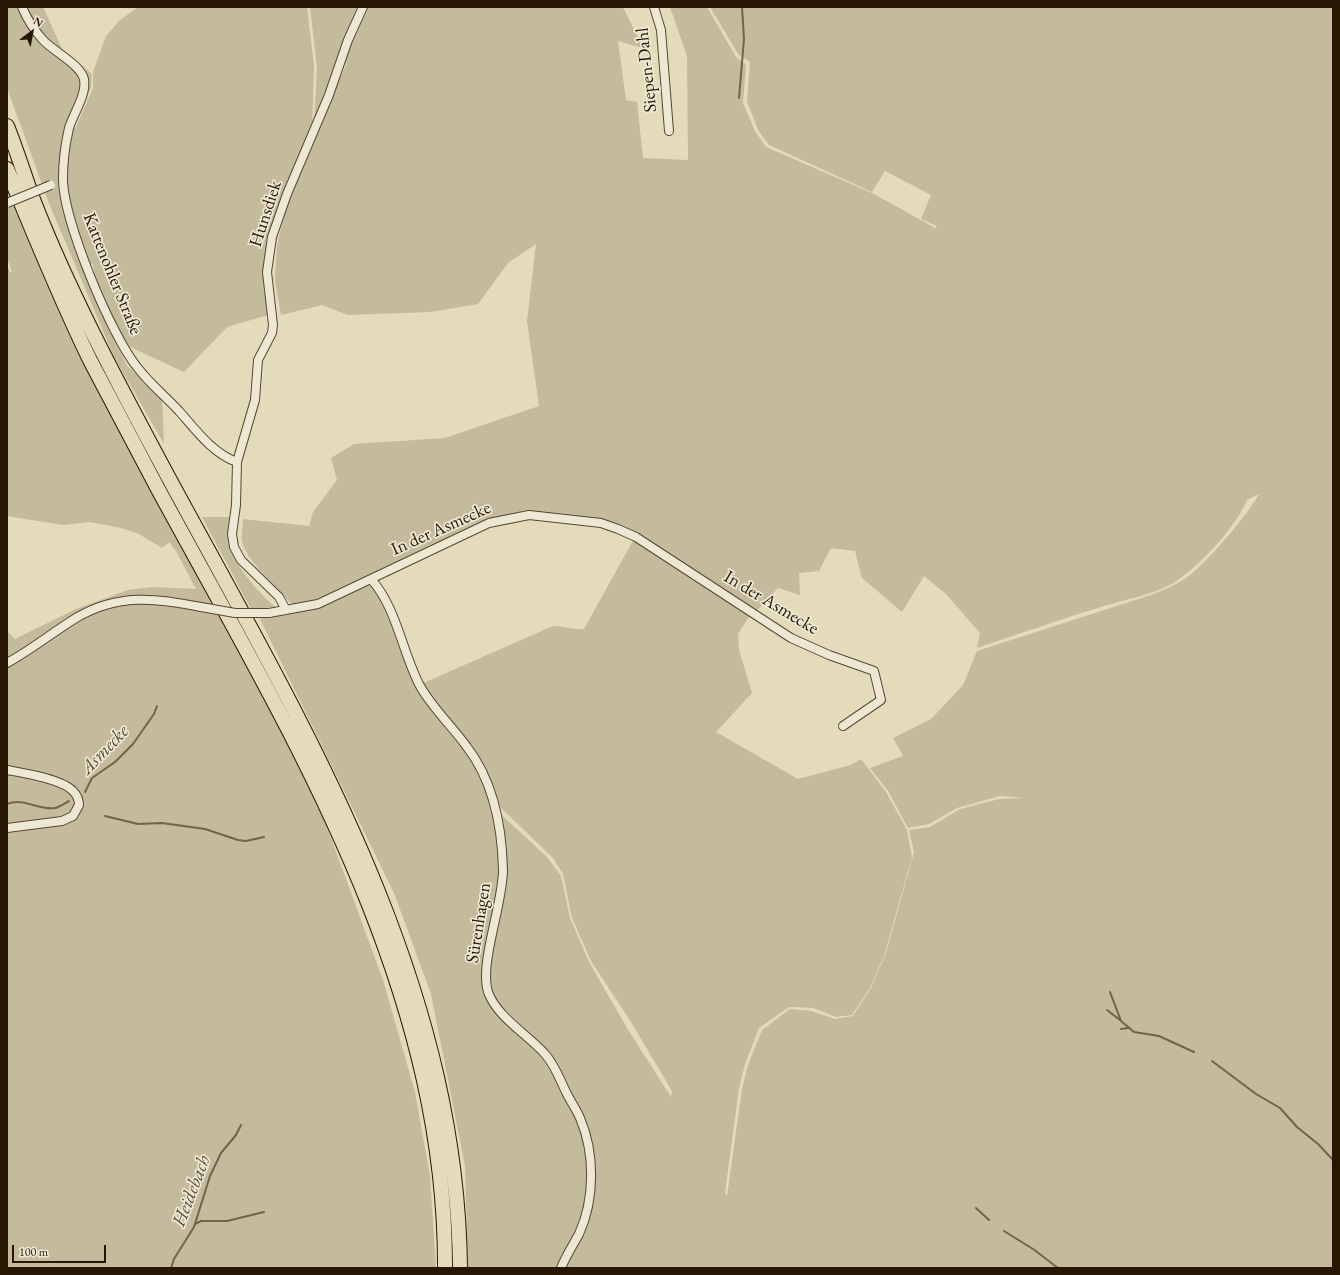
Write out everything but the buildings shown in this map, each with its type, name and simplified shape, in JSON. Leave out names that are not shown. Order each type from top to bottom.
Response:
[{"type":"highway","points":[[7,126],[34,202],[83,310],[142,428],[265,654],[318,758],[349,822],[395,930],[420,1009],[434,1062],[445,1116],[456,1195],[460,1268]]},
{"type":"highway","points":[[7,169],[37,243],[92,363],[316,783],[375,919],[410,1021],[425,1087],[435,1139],[442,1196],[445,1268]]},
{"type":"street","name":"Kattenohler Straße","points":[[22,7],[37,34],[53,50],[80,70],[84,81],[65,146],[63,181],[69,211],[79,246],[121,344],[137,367],[200,435],[226,457],[237,462]]},
{"type":"street","name":"Hunsdiek","points":[[237,462],[255,400],[258,360],[272,333],[273,325],[267,272],[272,237],[287,194],[321,117],[348,40],[363,7]]},
{"type":"street","name":"Siepen-Dahl","points":[[654,7],[661,30],[669,131]]},
{"type":"street","points":[[7,203],[63,181]]},
{"type":"street","points":[[237,462],[236,505],[232,534],[234,547],[241,560],[279,597],[286,610]]},
{"type":"street","name":"In der Asmecke","points":[[7,663],[22,655],[77,618],[99,606],[120,601],[147,598],[235,613],[269,613],[318,604],[489,523],[510,517],[529,515],[601,523],[636,537],[791,638],[829,655],[874,671],[881,700],[852,718],[843,726]]},
{"type":"street","name":"Sürenhagen","points":[[371,579],[378,585],[386,601],[419,684],[435,709],[478,762],[496,808],[503,846],[503,874],[500,903],[487,964],[486,983],[488,992],[503,1015],[546,1055],[555,1069],[580,1118],[591,1167],[592,1178],[587,1208],[579,1233],[561,1268]]},
{"type":"street","points":[[7,770],[56,782],[66,786],[76,794],[80,805],[73,816],[62,820],[7,828]]},
{"type":"shaded area","points":[[7,7],[43,7],[62,49],[92,74],[91,87],[74,127],[75,129],[93,88],[93,72],[106,36],[119,21],[138,7],[307,7],[314,66],[312,133],[268,235],[264,266],[268,315],[227,327],[184,372],[126,345],[96,281],[93,263],[84,272],[127,366],[162,396],[164,444],[114,357],[48,201],[7,88]]},
{"type":"shaded area","points":[[310,7],[623,7],[643,48],[618,41],[626,100],[637,102],[643,158],[688,160],[687,56],[670,7],[707,7],[736,57],[746,65],[743,103],[755,131],[766,147],[872,193],[937,229],[935,225],[921,219],[931,195],[885,171],[872,192],[769,145],[758,130],[747,101],[750,62],[738,54],[710,7],[1333,7],[1333,1268],[468,1268],[465,1166],[431,994],[394,893],[260,619],[320,606],[369,583],[385,602],[418,685],[434,710],[477,763],[494,808],[547,857],[561,876],[570,918],[589,962],[627,1028],[671,1097],[672,1091],[631,1022],[591,961],[572,918],[563,874],[553,858],[498,805],[479,761],[436,708],[421,684],[553,626],[584,629],[634,539],[671,561],[752,616],[748,618],[738,634],[739,650],[752,693],[716,732],[798,779],[851,765],[861,759],[886,792],[907,830],[912,857],[884,956],[870,988],[852,1015],[836,1017],[813,1008],[789,1007],[759,1028],[745,1064],[739,1088],[725,1193],[727,1196],[742,1089],[748,1065],[762,1030],[790,1009],[812,1011],[835,1019],[853,1016],[871,988],[886,953],[914,852],[909,830],[930,827],[960,809],[999,799],[1025,798],[1000,796],[957,808],[929,824],[908,828],[888,791],[870,768],[903,756],[893,738],[931,719],[963,685],[977,651],[1154,594],[1176,584],[1198,569],[1217,549],[1237,526],[1259,494],[1247,500],[1242,511],[1225,534],[1194,568],[1173,583],[1148,594],[1113,603],[977,648],[980,633],[946,594],[924,576],[902,612],[862,578],[855,551],[831,548],[819,571],[799,573],[800,595],[778,588],[755,613],[674,558],[635,535],[601,521],[530,512],[512,514],[488,521],[317,601],[295,607],[264,576],[249,557],[242,541],[243,519],[309,526],[313,512],[337,480],[331,458],[354,444],[445,438],[539,406],[527,321],[536,244],[508,263],[478,304],[430,312],[348,315],[322,305],[281,315],[275,280],[277,245],[289,194],[347,63],[345,64],[314,126],[317,67]]},
{"type":"shaded area","points":[[7,180],[323,816],[383,980],[415,1092],[430,1176],[436,1268],[7,1268],[7,631],[15,639],[76,609],[128,590],[153,587],[196,589],[176,551],[169,542],[162,548],[137,533],[117,527],[90,522],[63,525],[7,516],[7,265],[10,272],[12,272],[7,258]]},
{"type":"shaded area","points":[[202,517],[229,517],[228,542],[235,560],[247,578],[275,607],[251,609]]},
{"type":"waterway","points":[[739,98],[744,39],[742,7]]},
{"type":"waterway","name":"Asmecke","points":[[85,792],[92,778],[115,762],[133,744],[154,714],[157,706]]},
{"type":"waterway","name":"Asmecke","points":[[7,804],[19,802],[49,808],[61,806],[69,801]]},
{"type":"waterway","points":[[105,816],[138,824],[162,823],[205,829],[238,840],[246,841],[264,837]]},
{"type":"waterway","points":[[1110,992],[1121,1021],[1134,1032],[1159,1036],[1194,1052]]},
{"type":"waterway","points":[[1107,1010],[1120,1020]]},
{"type":"waterway","points":[[1121,1029],[1128,1028]]},
{"type":"waterway","points":[[1212,1061],[1256,1094],[1280,1108],[1297,1127],[1318,1144],[1333,1160]]},
{"type":"waterway","name":"Heidebach","points":[[171,1268],[174,1259],[194,1227],[210,1176],[221,1153],[236,1135],[241,1125]]},
{"type":"waterway","points":[[976,1208],[989,1220]]},
{"type":"waterway","points":[[195,1224],[201,1221],[227,1221],[264,1212]]},
{"type":"waterway","points":[[1004,1231],[1033,1249],[1058,1268]]}]
